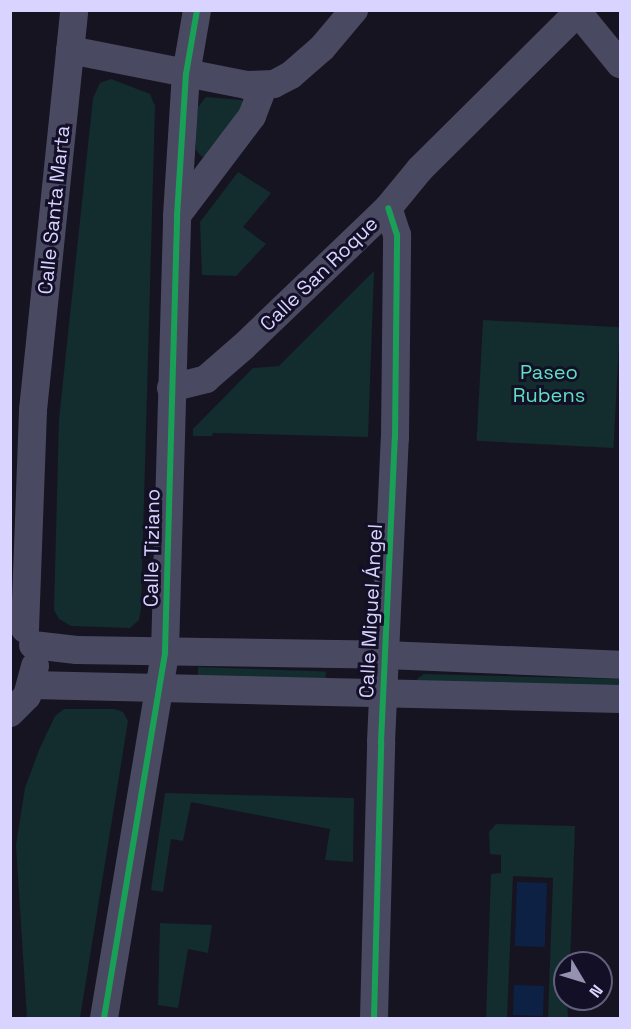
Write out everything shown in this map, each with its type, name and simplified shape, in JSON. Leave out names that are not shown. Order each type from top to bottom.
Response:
[{"type":"street","name":"Calle Santa Marta","points":[[10,734],[36,665],[23,630],[33,410],[74,10]]},
{"type":"street","name":"Calle Tiziano","points":[[104,1018],[165,652],[177,216],[186,74],[196,10]]},
{"type":"street","points":[[70,50],[186,74],[264,85],[291,75],[322,48],[354,10]]},
{"type":"street","points":[[578,11],[621,64]]},
{"type":"street","name":"Calle San Roque","points":[[171,388],[206,380],[388,208],[420,168],[578,11]]},
{"type":"street","points":[[177,216],[252,116],[264,85]]},
{"type":"street","name":"Calle Miguel Ángel","points":[[374,1018],[383,694],[395,438],[398,235],[388,208]]},
{"type":"street","name":"Calle Santa Marta","points":[[10,476],[33,410]]},
{"type":"street","points":[[23,630],[165,652],[386,655],[621,665]]},
{"type":"street","points":[[21,701],[160,687],[621,699]]},
{"type":"green space","points":[[111,79],[150,94],[155,106],[141,608],[139,620],[130,628],[71,626],[59,619],[54,610],[59,419],[93,98],[100,83]]},
{"type":"green space","points":[[206,97],[242,100],[245,109],[210,155],[202,157],[196,150],[195,128],[198,107]]},
{"type":"green space","points":[[238,172],[271,193],[243,227],[266,244],[236,276],[202,275],[200,222]]},
{"type":"green space","points":[[374,271],[368,437],[213,433],[212,436],[193,436],[193,429],[253,368],[279,366]]},
{"type":"green space","name":"Paseo Rubens","points":[[483,320],[620,327],[613,448],[477,441]]},
{"type":"green space","points":[[198,667],[326,671],[326,680],[198,676]]},
{"type":"green space","points":[[424,674],[620,679],[620,690],[419,683],[417,679]]},
{"type":"green space","points":[[64,709],[114,709],[123,712],[128,721],[80,1018],[27,1018],[16,845],[25,788],[55,716]]},
{"type":"green space","points":[[165,793],[354,798],[353,862],[325,860],[330,829],[191,802],[183,841],[171,839],[163,892],[151,890]]},
{"type":"green space","points":[[496,824],[575,826],[570,951],[553,951],[553,1011],[568,1011],[568,1018],[548,1018],[553,878],[513,876],[507,1018],[486,1018],[491,874],[501,873],[501,855],[490,854],[489,832]]},
{"type":"green space","points":[[160,923],[212,925],[208,953],[188,949],[178,1008],[158,1005]]},
{"type":"water","points":[[517,882],[547,883],[545,947],[515,946]]},
{"type":"water","points":[[514,985],[544,986],[543,1016],[513,1015]]},
{"type":"cycle path","points":[[104,1018],[165,652],[177,216],[186,74],[197,10]]},
{"type":"cycle path","points":[[374,1018],[381,742],[395,438],[397,235],[388,208]]}]
